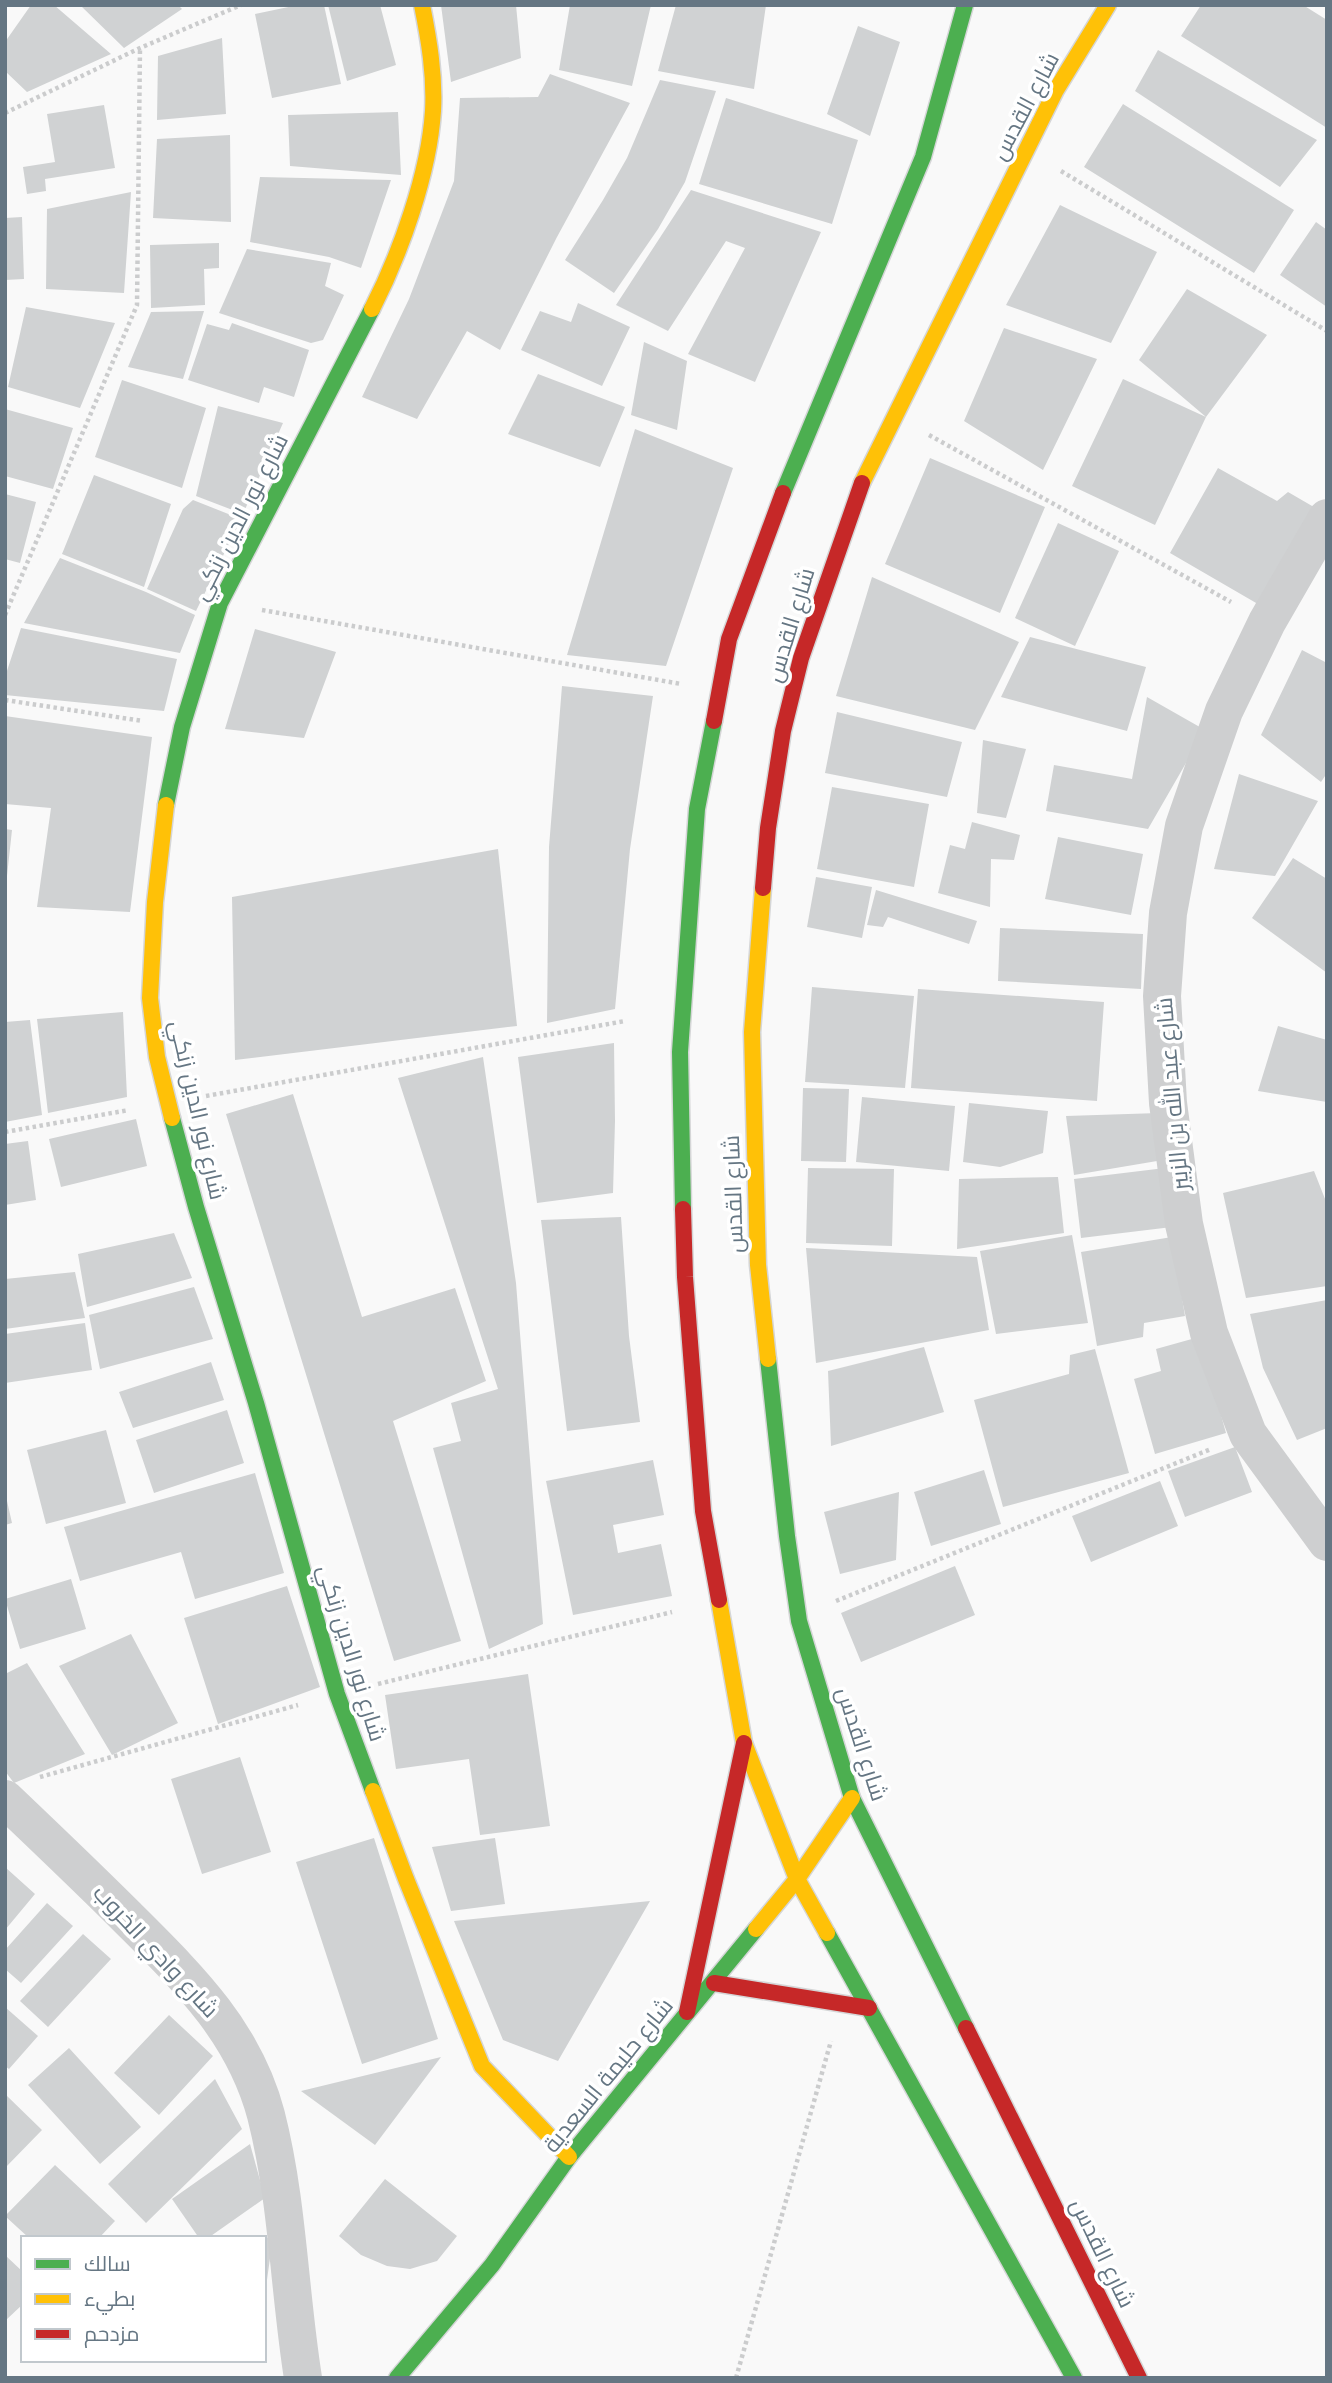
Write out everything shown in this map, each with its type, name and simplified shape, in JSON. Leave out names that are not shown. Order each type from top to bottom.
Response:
[{"type":"main road","name":"شارع نور الدين زنكي","points":[[422,5],[432,57],[433,113],[423,166],[383,287],[220,603],[182,727],[164,811],[155,902],[150,998],[168,1103],[196,1207],[256,1403],[337,1694],[406,1878],[482,2066],[569,2157]]},
{"type":"main road","points":[[965,5],[923,157],[794,465],[729,639],[698,809],[680,1052],[684,1250],[703,1511],[744,1743],[797,1879],[1074,2378]]},
{"type":"main road","name":"شارع القدس","points":[[1108,5],[1056,90],[859,490],[801,658],[783,731],[768,828],[752,1032],[758,1265],[787,1536],[800,1620],[852,1798],[1139,2378]]},
{"type":"main road","points":[[687,2012],[744,1743]]},
{"type":"main road","name":"شارع حليمة السعدية","points":[[397,2378],[492,2265],[569,2157],[797,1879],[852,1798]]},
{"type":"main road","points":[[714,1983],[869,2008]]},
{"type":"street","name":"شارع عبد الله بن الزبير","points":[[1327,518],[1267,622],[1224,711],[1184,826],[1168,913],[1162,996],[1168,1103],[1184,1224],[1209,1333],[1248,1434],[1327,1542]]},
{"type":"street","name":"شارع وادي الخروب","points":[[19,1789],[218,2014],[248,2064],[265,2114],[282,2200],[303,2378]]},
{"type":"path","points":[[5,113],[140,48],[241,5]]},
{"type":"path","points":[[5,615],[137,305],[140,48]]},
{"type":"path","points":[[1057,168],[1327,331]]},
{"type":"path","points":[[925,433],[1267,622]]},
{"type":"path","points":[[220,603],[718,691]]},
{"type":"path","points":[[5,701],[182,727]]},
{"type":"path","points":[[5,1132],[625,1021]]},
{"type":"path","points":[[825,1605],[1248,1434]]},
{"type":"path","points":[[19,1789],[337,1694],[672,1612]]},
{"type":"path","points":[[736,2378],[842,2003]]},
{"type":"building","points":[[31,5],[54,5],[111,54],[27,92],[5,71],[5,42]]},
{"type":"building","points":[[80,5],[178,5],[182,9],[124,48]]},
{"type":"building","points":[[298,5],[324,5],[341,84],[272,98],[255,14]]},
{"type":"building","points":[[328,5],[380,5],[396,65],[347,81]]},
{"type":"building","points":[[441,5],[516,5],[521,58],[451,82]]},
{"type":"building","points":[[570,5],[651,5],[632,86],[559,70]]},
{"type":"building","points":[[676,5],[766,5],[754,89],[658,71]]},
{"type":"building","points":[[1201,5],[1303,5],[1327,20],[1327,128],[1181,36]]},
{"type":"building","points":[[858,26],[900,42],[870,136],[827,114]]},
{"type":"building","points":[[222,38],[226,114],[157,120],[158,56]]},
{"type":"building","points":[[1158,50],[1317,140],[1280,187],[1135,91]]},
{"type":"building","points":[[550,74],[630,103],[557,237],[500,350],[467,331],[417,419],[362,397],[409,299],[454,181],[460,98],[538,97]]},
{"type":"building","points":[[660,80],[716,91],[685,182],[658,229],[614,293],[565,260],[627,158]]},
{"type":"building","points":[[726,98],[858,140],[832,224],[699,184]]},
{"type":"building","points":[[1123,104],[1294,210],[1254,273],[1084,167]]},
{"type":"building","points":[[104,105],[115,168],[45,179],[46,191],[27,194],[23,167],[55,162],[47,114]]},
{"type":"building","points":[[398,112],[401,175],[290,166],[288,115]]},
{"type":"building","points":[[230,135],[231,222],[153,218],[157,139]]},
{"type":"building","points":[[260,177],[391,180],[361,268],[329,257],[250,242]]},
{"type":"building","points":[[691,190],[821,232],[755,382],[688,354],[745,248],[726,241],[668,331],[616,305]]},
{"type":"building","points":[[131,192],[124,293],[46,289],[47,209]]},
{"type":"building","points":[[1060,205],[1157,252],[1111,343],[1006,305]]},
{"type":"building","points":[[22,217],[24,279],[5,280],[5,218]]},
{"type":"building","points":[[1316,222],[1327,230],[1327,307],[1280,275]]},
{"type":"building","points":[[219,243],[219,268],[204,269],[205,305],[151,308],[150,245]]},
{"type":"building","points":[[247,249],[331,263],[325,286],[344,295],[323,340],[311,343],[219,313]]},
{"type":"building","points":[[1187,289],[1267,335],[1206,417],[1139,360]]},
{"type":"building","points":[[578,303],[630,327],[602,386],[521,350],[540,311],[571,322]]},
{"type":"building","points":[[26,307],[115,323],[80,408],[8,387]]},
{"type":"building","points":[[204,311],[183,379],[128,367],[151,312]]},
{"type":"building","points":[[232,323],[309,350],[294,397],[264,387],[259,403],[188,380],[207,324],[229,330]]},
{"type":"building","points":[[1004,328],[1097,359],[1043,470],[964,421]]},
{"type":"building","points":[[644,342],[687,361],[677,430],[631,415]]},
{"type":"building","points":[[538,374],[625,407],[600,467],[508,434]]},
{"type":"building","points":[[1123,379],[1206,417],[1155,525],[1072,486]]},
{"type":"building","points":[[122,380],[206,408],[182,488],[95,457]]},
{"type":"building","points":[[218,406],[283,423],[243,514],[196,496]]},
{"type":"building","points":[[5,409],[73,428],[53,489],[5,476]]},
{"type":"building","points":[[635,429],[733,468],[666,666],[567,655]]},
{"type":"building","points":[[930,458],[1045,507],[1000,613],[885,564]]},
{"type":"building","points":[[1218,468],[1277,501],[1288,492],[1319,510],[1263,607],[1170,553]]},
{"type":"building","points":[[94,475],[171,504],[144,587],[62,554]]},
{"type":"building","points":[[5,494],[36,502],[20,563],[5,559]]},
{"type":"building","points":[[193,500],[241,519],[196,611],[147,589],[183,509]]},
{"type":"building","points":[[1058,523],[1119,551],[1075,646],[1015,618]]},
{"type":"building","points":[[60,558],[146,592],[195,615],[180,653],[24,623]]},
{"type":"building","points":[[872,577],[1019,642],[975,730],[836,696]]},
{"type":"building","points":[[21,628],[177,659],[164,711],[5,695],[5,677]]},
{"type":"building","points":[[255,629],[336,652],[304,738],[225,729]]},
{"type":"building","points":[[1030,637],[1146,667],[1127,731],[1001,697]]},
{"type":"building","points":[[1302,650],[1327,663],[1327,773],[1321,782],[1261,735]]},
{"type":"building","points":[[562,686],[653,696],[630,849],[615,1009],[547,1023],[549,847]]},
{"type":"building","points":[[1147,697],[1205,730],[1148,829],[1046,811],[1054,765],[1132,779]]},
{"type":"building","points":[[837,712],[962,742],[947,797],[825,773]]},
{"type":"building","points":[[5,716],[152,737],[130,912],[37,907],[51,808],[5,804]]},
{"type":"building","points":[[983,740],[1026,749],[1006,818],[977,813]]},
{"type":"building","points":[[1239,774],[1318,801],[1275,876],[1214,869]]},
{"type":"building","points":[[832,787],[929,804],[914,887],[817,869]]},
{"type":"building","points":[[972,822],[1020,835],[1014,860],[991,859],[990,907],[938,893],[950,845],[965,849]]},
{"type":"building","points":[[5,829],[12,830],[7,876],[5,876]]},
{"type":"building","points":[[1058,837],[1143,854],[1131,915],[1045,899]]},
{"type":"building","points":[[498,849],[517,1026],[235,1060],[232,897]]},
{"type":"building","points":[[1293,858],[1327,879],[1327,973],[1252,918]]},
{"type":"building","points":[[816,877],[872,887],[862,938],[807,927]]},
{"type":"building","points":[[876,890],[977,921],[969,944],[888,917],[883,927],[867,925]]},
{"type":"building","points":[[1000,928],[1143,934],[1141,989],[998,981]]},
{"type":"building","points":[[812,987],[914,996],[905,1088],[805,1082]]},
{"type":"building","points":[[918,989],[1104,1002],[1097,1101],[911,1088]]},
{"type":"building","points":[[123,1012],[127,1097],[48,1113],[37,1019]]},
{"type":"building","points":[[30,1020],[42,1115],[5,1122],[5,1022]]},
{"type":"building","points":[[1278,1026],[1327,1040],[1327,1102],[1258,1091]]},
{"type":"building","points":[[614,1043],[613,1193],[537,1203],[518,1057]]},
{"type":"building","points":[[483,1057],[516,1283],[543,1624],[489,1649],[433,1448],[461,1441],[451,1403],[498,1389],[398,1078]]},
{"type":"building","points":[[803,1088],[849,1089],[846,1162],[801,1161]]},
{"type":"building","points":[[293,1094],[362,1317],[455,1288],[486,1381],[393,1421],[461,1641],[394,1661],[226,1114]]},
{"type":"building","points":[[862,1097],[955,1106],[949,1171],[856,1162]]},
{"type":"building","points":[[969,1103],[1048,1111],[1043,1153],[1000,1167],[963,1162]]},
{"type":"building","points":[[1159,1113],[1163,1160],[1074,1175],[1066,1116]]},
{"type":"building","points":[[136,1119],[147,1166],[61,1187],[49,1139]]},
{"type":"building","points":[[28,1141],[36,1200],[5,1205],[5,1144]]},
{"type":"building","points":[[808,1168],[894,1169],[892,1246],[806,1243]]},
{"type":"building","points":[[1165,1168],[1172,1227],[1081,1238],[1074,1179]]},
{"type":"building","points":[[1314,1171],[1327,1204],[1327,1286],[1246,1298],[1223,1193]]},
{"type":"building","points":[[1058,1177],[1064,1233],[957,1249],[959,1179]]},
{"type":"building","points":[[621,1217],[629,1336],[640,1422],[567,1431],[541,1220]]},
{"type":"building","points":[[174,1233],[192,1278],[87,1307],[78,1254]]},
{"type":"building","points":[[1072,1235],[1088,1323],[996,1334],[980,1251]]},
{"type":"building","points":[[1172,1237],[1185,1316],[1144,1323],[1143,1337],[1097,1346],[1081,1252]]},
{"type":"building","points":[[806,1248],[977,1257],[989,1330],[816,1363]]},
{"type":"building","points":[[75,1272],[85,1318],[5,1329],[5,1279]]},
{"type":"building","points":[[194,1287],[213,1339],[100,1369],[89,1315]]},
{"type":"building","points":[[1327,1300],[1327,1428],[1297,1440],[1263,1368],[1250,1314]]},
{"type":"building","points":[[85,1323],[92,1370],[5,1383],[5,1334]]},
{"type":"building","points":[[1199,1337],[1226,1433],[1155,1454],[1134,1379],[1161,1371],[1156,1349]]},
{"type":"building","points":[[924,1347],[944,1412],[831,1446],[828,1371]]},
{"type":"building","points":[[1095,1349],[1129,1473],[1003,1507],[974,1400],[1069,1374],[1070,1355]]},
{"type":"building","points":[[211,1362],[224,1400],[133,1428],[119,1392]]},
{"type":"building","points":[[227,1410],[244,1463],[154,1493],[136,1440]]},
{"type":"building","points":[[106,1430],[126,1503],[46,1524],[27,1450]]},
{"type":"building","points":[[1235,1447],[1252,1492],[1185,1517],[1168,1471]]},
{"type":"building","points":[[653,1460],[664,1515],[613,1525],[618,1553],[661,1544],[672,1596],[573,1615],[546,1481]]},
{"type":"building","points":[[984,1470],[1001,1524],[931,1546],[914,1492]]},
{"type":"building","points":[[255,1473],[284,1573],[195,1599],[181,1552],[80,1581],[64,1527]]},
{"type":"building","points":[[1160,1481],[1178,1526],[1091,1562],[1072,1516]]},
{"type":"building","points":[[5,1492],[12,1523],[5,1525]]},
{"type":"building","points":[[899,1492],[896,1560],[840,1574],[824,1512]]},
{"type":"building","points":[[955,1566],[975,1615],[861,1662],[841,1613]]},
{"type":"building","points":[[71,1579],[86,1629],[20,1649],[5,1599]]},
{"type":"building","points":[[287,1586],[320,1687],[218,1724],[184,1618]]},
{"type":"building","points":[[131,1634],[178,1723],[112,1755],[59,1666]]},
{"type":"building","points":[[27,1663],[85,1754],[14,1783],[5,1771],[5,1674]]},
{"type":"building","points":[[528,1674],[550,1826],[480,1835],[469,1759],[396,1769],[385,1695]]},
{"type":"building","points":[[240,1757],[271,1852],[202,1874],[171,1779]]},
{"type":"building","points":[[374,1838],[438,2039],[362,2064],[296,1862]]},
{"type":"building","points":[[495,1838],[505,1904],[451,1911],[432,1847]]},
{"type":"building","points":[[5,1867],[35,1894],[5,1930]]},
{"type":"building","points":[[650,1901],[558,2061],[503,2040],[454,1921]]},
{"type":"building","points":[[47,1903],[73,1926],[21,1983],[5,1969],[5,1950]]},
{"type":"building","points":[[83,1934],[111,1959],[48,2027],[20,2001]]},
{"type":"building","points":[[5,2007],[38,2036],[9,2069],[5,2066]]},
{"type":"building","points":[[169,2015],[213,2056],[159,2115],[114,2073]]},
{"type":"building","points":[[69,2048],[141,2127],[100,2164],[28,2085]]},
{"type":"building","points":[[441,2057],[375,2145],[301,2091]]},
{"type":"building","points":[[215,2079],[242,2129],[146,2223],[108,2184]]},
{"type":"building","points":[[5,2094],[42,2130],[5,2168]]},
{"type":"building","points":[[250,2144],[265,2198],[211,2236],[198,2236],[172,2199]]},
{"type":"building","points":[[55,2165],[115,2221],[101,2236],[27,2236],[5,2216]]},
{"type":"building","points":[[385,2179],[457,2236],[437,2261],[410,2269],[387,2266],[361,2255],[339,2236]]},
{"type":"building","points":[[273,2237],[266,2287],[266,2238]]},
{"type":"building","points":[[5,2255],[21,2270],[21,2306],[5,2321]]},
{"type":"traffic: fast","points":[[783,493],[923,157],[965,5]]},
{"type":"traffic: fast","points":[[166,805],[182,727],[220,603],[372,309]]},
{"type":"traffic: fast","points":[[683,1209],[680,1052],[697,809],[714,721]]},
{"type":"traffic: fast","points":[[172,1118],[196,1207],[256,1403],[337,1694],[373,1791]]},
{"type":"traffic: fast","points":[[768,1359],[799,1621],[852,1798],[966,2028]]},
{"type":"traffic: fast","points":[[397,2378],[492,2265],[569,2157],[756,1929]]},
{"type":"traffic: fast","points":[[827,1933],[1074,2378]]},
{"type":"traffic: slow","points":[[372,309],[403,239],[426,161],[433,111],[433,84],[422,5]]},
{"type":"traffic: slow","points":[[862,483],[1056,90],[1108,5]]},
{"type":"traffic: slow","points":[[166,805],[155,902],[150,998],[157,1057],[172,1118]]},
{"type":"traffic: slow","points":[[763,888],[752,1032],[758,1265],[768,1359]]},
{"type":"traffic: slow","points":[[719,1600],[744,1743],[797,1879],[827,1933]]},
{"type":"traffic: slow","points":[[373,1791],[482,2066],[569,2157]]},
{"type":"traffic: slow","points":[[756,1929],[797,1879],[852,1798]]},
{"type":"traffic: jam","points":[[763,888],[768,828],[783,731],[801,658],[862,483]]},
{"type":"traffic: jam","points":[[714,721],[729,639],[783,493]]},
{"type":"traffic: jam","points":[[683,1209],[685,1277],[703,1511],[719,1600]]},
{"type":"traffic: jam","points":[[687,2012],[744,1743]]},
{"type":"traffic: jam","points":[[714,1983],[869,2008]]},
{"type":"traffic: jam","points":[[966,2028],[1139,2378]]}]
